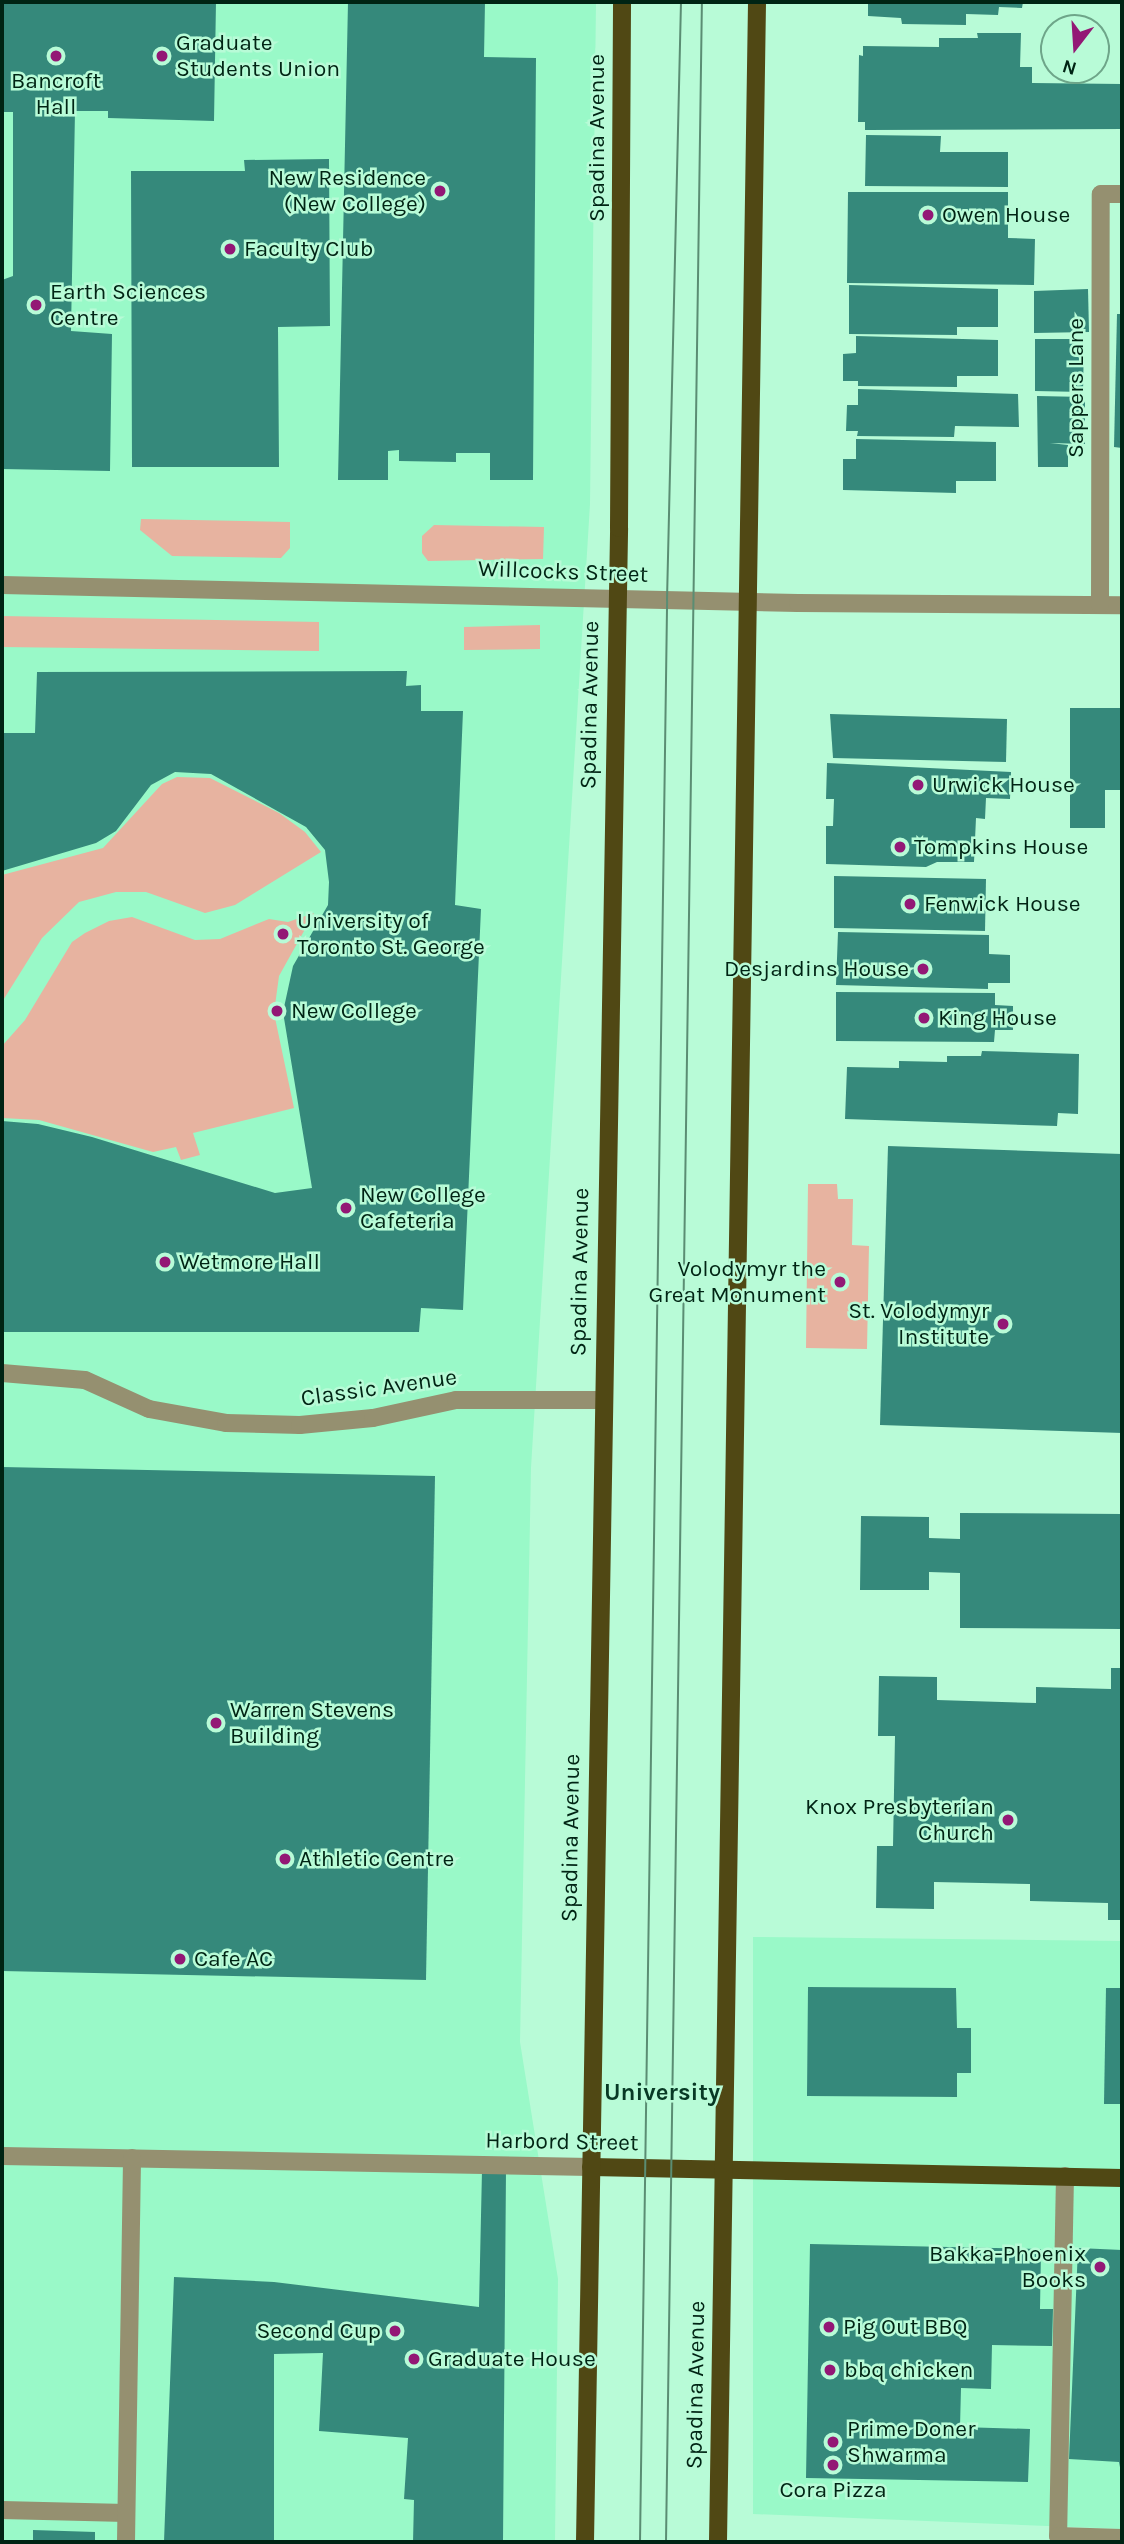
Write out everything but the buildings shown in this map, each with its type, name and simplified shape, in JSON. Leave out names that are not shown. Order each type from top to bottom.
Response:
[{"type":"main road","name":"Spadina Avenue","points":[[586,2542],[617,598],[622,2]]},
{"type":"main road","name":"Spadina Avenue","points":[[718,2542],[757,2]]},
{"type":"main road","name":"Harbord Street","points":[[591,2167],[1122,2178]]},
{"type":"street","name":"Sappers Lane","points":[[1100,605],[1101,194],[1122,194]]},
{"type":"street","name":"Willcocks Street","points":[[2,585],[748,602],[1122,605]]},
{"type":"street","name":"Classic Avenue","points":[[2,1373],[85,1380],[149,1409],[226,1423],[300,1425],[373,1418],[456,1400],[603,1400]]},
{"type":"street","name":"Harbord Street","points":[[2,2155],[591,2167]]},
{"type":"street","points":[[126,2542],[132,2158]]},
{"type":"street","points":[[1065,2176],[1058,2536],[1122,2538]]},
{"type":"street","points":[[2,2510],[126,2513]]},
{"type":"shaded area","name":"University of Toronto St. George","points":[[2,2],[596,2],[590,504],[531,1468],[520,2042],[558,2279],[555,2542],[2,2542]]},
{"type":"shaded area","points":[[141,519],[290,522],[290,548],[281,558],[172,556],[140,530]]},
{"type":"shaded area","points":[[434,525],[544,527],[543,559],[428,561],[422,553],[422,536]]},
{"type":"shaded area","points":[[2,616],[319,622],[319,651],[2,647]]},
{"type":"shaded area","points":[[540,625],[540,649],[464,650],[464,627]]},
{"type":"shaded area","points":[[177,777],[210,778],[279,813],[305,832],[321,852],[235,905],[205,913],[146,892],[116,892],[79,902],[42,938],[2,1002],[2,875],[103,848],[162,784]]},
{"type":"shaded area","points":[[314,913],[279,976],[274,1013],[294,1108],[193,1133],[200,1155],[181,1160],[176,1147],[153,1152],[39,1120],[2,1118],[2,1046],[25,1020],[72,942],[85,933],[109,921],[132,917],[195,940],[220,939],[269,919],[288,922]]},
{"type":"shaded area","points":[[808,1184],[837,1184],[838,1199],[853,1199],[852,1245],[869,1246],[867,1349],[806,1348]]},
{"type":"shaded area","points":[[753,1937],[1122,1941],[1122,2529],[753,2514]]},
{"type":"tram line","points":[[640,2542],[667,600],[681,2]]},
{"type":"tram line","points":[[666,2542],[702,2]]},
{"type":"place","name":"Bancroft Hall","points":[[56,56]]},
{"type":"place","name":"Graduate Students Union","points":[[162,56]]},
{"type":"place","name":"New Residence (New College)","points":[[440,191]]},
{"type":"place","name":"Owen House","points":[[928,215]]},
{"type":"place","name":"Faculty Club","points":[[230,249]]},
{"type":"place","name":"Earth Sciences Centre","points":[[36,305]]},
{"type":"place","name":"Urwick House","points":[[918,785]]},
{"type":"place","name":"Tompkins House","points":[[900,847]]},
{"type":"place","name":"Fenwick House","points":[[910,904]]},
{"type":"place","name":"University of Toronto St. George","points":[[283,934]]},
{"type":"place","name":"Desjardins House","points":[[923,969]]},
{"type":"place","name":"New College","points":[[277,1011]]},
{"type":"place","name":"King House","points":[[924,1018]]},
{"type":"place","name":"New College Cafeteria","points":[[346,1208]]},
{"type":"place","name":"Wetmore Hall","points":[[165,1262]]},
{"type":"place","name":"Volodymyr the Great Monument","points":[[840,1282]]},
{"type":"place","name":"St. Volodymyr Institute","points":[[1003,1324]]},
{"type":"place","name":"Warren Stevens Building","points":[[216,1723]]},
{"type":"place","name":"Knox Presbyterian Church","points":[[1008,1820]]},
{"type":"place","name":"Athletic Centre","points":[[285,1859]]},
{"type":"place","name":"Cafe AC","points":[[180,1959]]},
{"type":"place","name":"Bakka-Phoenix Books","points":[[1100,2267]]},
{"type":"place","name":"Pig Out BBQ","points":[[829,2327]]},
{"type":"place","name":"Second Cup","points":[[395,2331]]},
{"type":"place","name":"Graduate House","points":[[414,2359]]},
{"type":"place","name":"bbq chicken","points":[[830,2370]]},
{"type":"place","name":"Prime Doner Shwarma","points":[[833,2442]]},
{"type":"place","name":"Cora Pizza","points":[[833,2465]]},
{"type":"district","name":"University","points":[[662,2093]]}]
